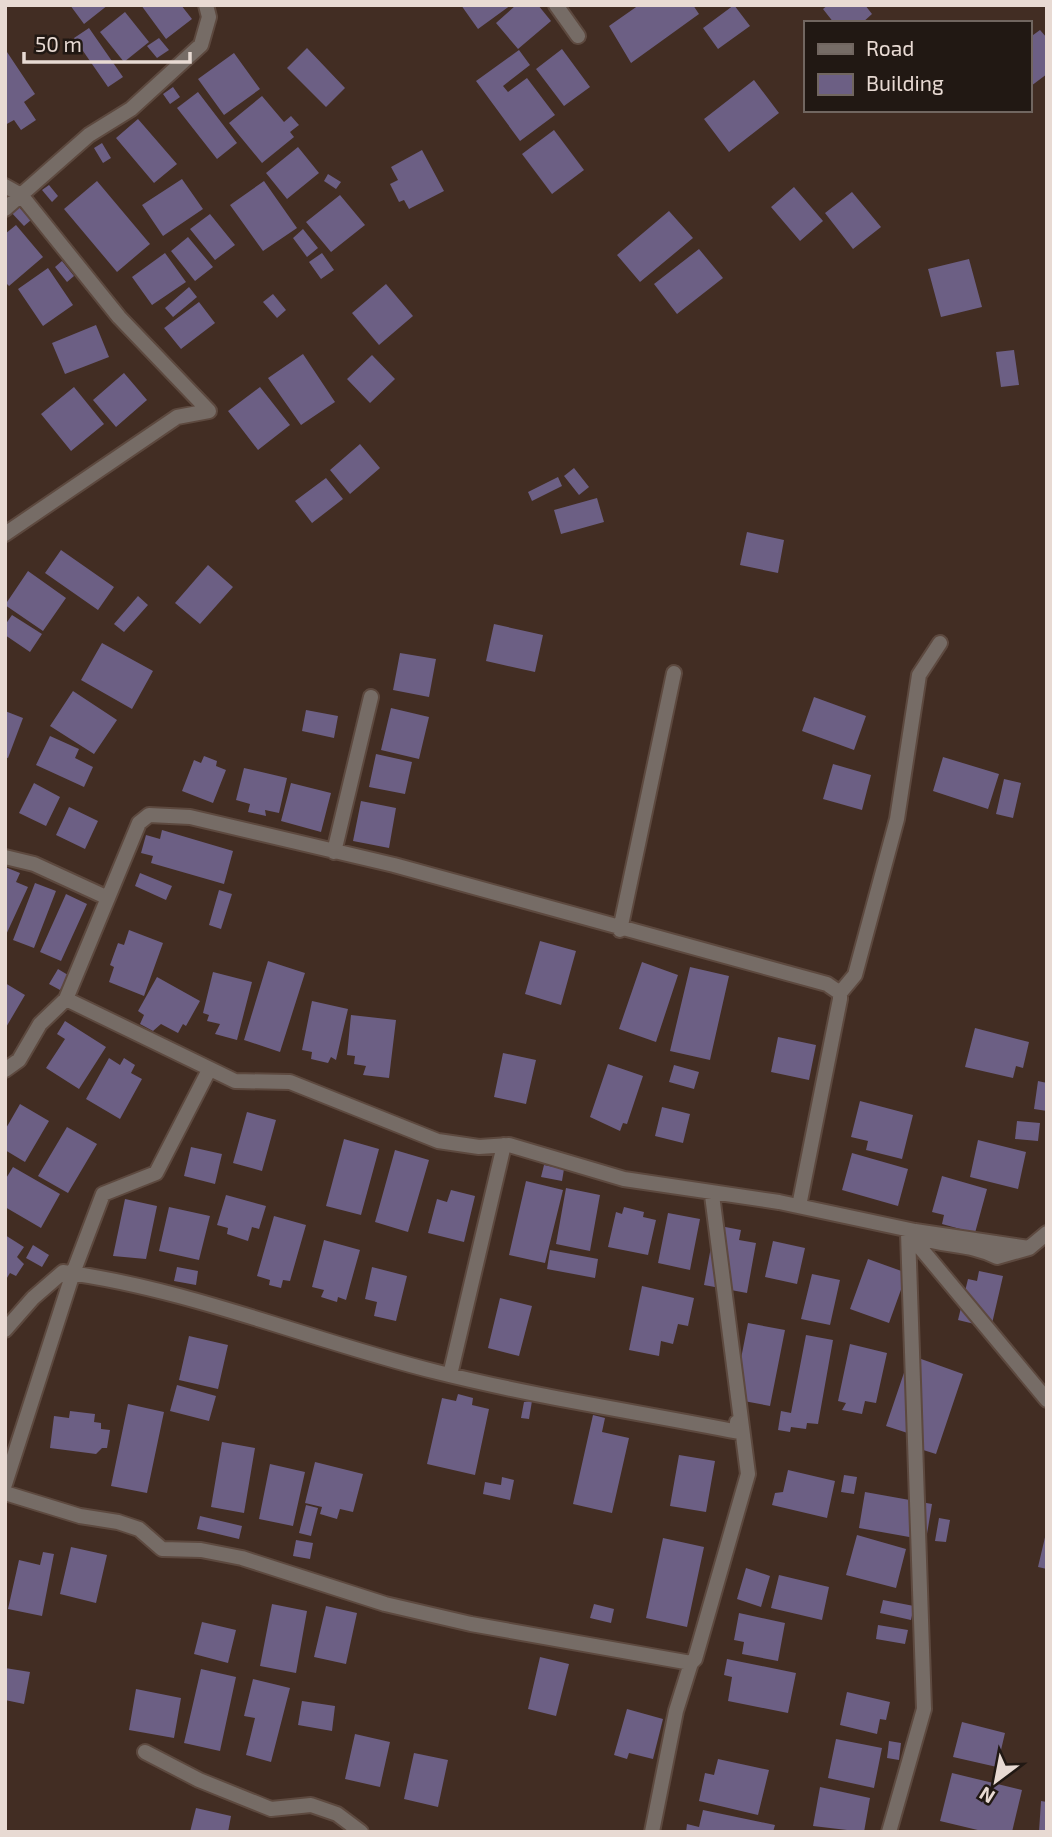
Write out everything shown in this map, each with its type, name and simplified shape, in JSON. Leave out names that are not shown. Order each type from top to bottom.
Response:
[{"type":"street","points":[[5,209],[89,135],[131,109],[201,45],[209,17],[206,5]]},
{"type":"street","points":[[556,5],[578,36]]},
{"type":"street","points":[[5,186],[21,195],[120,317],[209,411],[177,417],[5,534]]},
{"type":"street","points":[[799,1206],[840,993],[855,975],[897,819],[919,675],[940,643]]},
{"type":"street","points":[[620,930],[674,673]]},
{"type":"street","points":[[334,852],[371,697]]},
{"type":"street","points":[[5,1070],[19,1060],[40,1024],[66,999],[130,838],[139,822],[149,815],[190,817],[500,894],[620,930],[749,961],[827,984],[840,993]]},
{"type":"street","points":[[5,858],[34,864],[108,898]]},
{"type":"street","points":[[66,999],[235,1081],[290,1082],[438,1141],[479,1147],[504,1145],[624,1179],[799,1206],[915,1231],[1028,1248]]},
{"type":"street","points":[[209,1070],[156,1173],[103,1194],[73,1273],[6,1494],[80,1516],[118,1522],[139,1529],[162,1549],[201,1550],[242,1558],[385,1604],[471,1624],[691,1663]]},
{"type":"street","points":[[450,1375],[504,1145]]},
{"type":"street","points":[[5,1330],[33,1298],[62,1272],[73,1273],[290,1328],[450,1375],[739,1432],[712,1195]]},
{"type":"street","points":[[712,1195],[908,1233],[934,1244],[975,1247],[997,1257],[1028,1248],[1047,1233]]},
{"type":"street","points":[[652,1832],[676,1711],[691,1663],[695,1659],[748,1474],[712,1195]]},
{"type":"street","points":[[908,1233],[1047,1400]]},
{"type":"street","points":[[889,1832],[924,1709],[908,1233]]},
{"type":"street","points":[[145,1752],[199,1780],[271,1809],[311,1805],[337,1814],[361,1832]]},
{"type":"building","points":[[70,5],[108,5],[84,24]]},
{"type":"building","points":[[141,5],[181,5],[192,19],[166,39]]},
{"type":"building","points":[[461,5],[511,5],[478,29]]},
{"type":"building","points":[[516,5],[538,5],[551,21],[518,49],[496,23]]},
{"type":"building","points":[[639,5],[693,5],[699,14],[631,63],[609,26]]},
{"type":"building","points":[[734,5],[750,26],[718,49],[703,28]]},
{"type":"building","points":[[828,5],[865,5],[872,14],[864,21],[832,21],[823,9]]},
{"type":"building","points":[[125,12],[149,42],[124,62],[100,32]]},
{"type":"building","points":[[89,28],[123,77],[108,87],[74,38]]},
{"type":"building","points":[[1040,30],[1047,38],[1047,74],[1031,86],[1031,37]]},
{"type":"building","points":[[159,38],[169,50],[157,58],[147,46]]},
{"type":"building","points":[[307,48],[345,88],[326,107],[287,68]]},
{"type":"building","points":[[5,49],[35,94],[24,102],[36,120],[21,130],[14,120],[5,125]]},
{"type":"building","points":[[562,49],[590,87],[564,106],[536,69]]},
{"type":"building","points":[[519,50],[530,65],[503,86],[508,92],[527,78],[555,115],[520,141],[476,81]]},
{"type":"building","points":[[234,53],[260,89],[224,115],[198,79]]},
{"type":"building","points":[[754,80],[779,113],[729,152],[704,119]]},
{"type":"building","points":[[173,87],[180,97],[170,104],[163,94]]},
{"type":"building","points":[[198,92],[237,143],[217,159],[177,108]]},
{"type":"building","points":[[262,96],[284,122],[291,116],[299,125],[290,132],[294,137],[262,163],[229,123]]},
{"type":"building","points":[[138,119],[177,164],[154,183],[116,138]]},
{"type":"building","points":[[554,130],[584,170],[552,194],[522,154]]},
{"type":"building","points":[[102,143],[111,158],[103,163],[94,148]]},
{"type":"building","points":[[298,147],[319,173],[287,199],[266,173]]},
{"type":"building","points":[[422,150],[444,191],[409,209],[404,200],[399,202],[390,184],[398,180],[391,167]]},
{"type":"building","points":[[328,174],[341,182],[336,189],[324,181]]},
{"type":"building","points":[[182,179],[203,209],[163,236],[142,205]]},
{"type":"building","points":[[97,181],[150,244],[117,272],[64,209]]},
{"type":"building","points":[[264,181],[297,228],[263,251],[230,205]]},
{"type":"building","points":[[49,185],[58,196],[52,202],[42,190]]},
{"type":"building","points":[[794,187],[823,221],[800,241],[771,207]]},
{"type":"building","points":[[852,192],[881,227],[853,249],[825,213]]},
{"type":"building","points":[[340,195],[365,225],[331,252],[306,222]]},
{"type":"building","points":[[16,204],[31,220],[24,226],[9,210]]},
{"type":"building","points":[[669,211],[693,238],[640,282],[617,255]]},
{"type":"building","points":[[210,214],[235,245],[215,260],[190,229]]},
{"type":"building","points":[[16,225],[43,257],[9,286],[5,282],[5,234]]},
{"type":"building","points":[[303,229],[318,248],[307,257],[293,238]]},
{"type":"building","points":[[188,237],[213,267],[195,281],[171,251]]},
{"type":"building","points":[[699,249],[723,278],[677,314],[654,284]]},
{"type":"building","points":[[165,253],[186,282],[152,305],[132,277]]},
{"type":"building","points":[[322,253],[334,270],[321,279],[309,262]]},
{"type":"building","points":[[969,259],[982,307],[941,317],[928,269]]},
{"type":"building","points":[[62,261],[74,276],[67,282],[55,267]]},
{"type":"building","points":[[48,268],[73,305],[43,326],[18,289]]},
{"type":"building","points":[[386,284],[413,316],[379,345],[352,313]]},
{"type":"building","points":[[189,287],[197,297],[173,317],[165,308]]},
{"type":"building","points":[[273,294],[286,310],[277,318],[263,302]]},
{"type":"building","points":[[199,302],[215,323],[181,349],[164,328]]},
{"type":"building","points":[[96,325],[109,357],[65,374],[52,343]]},
{"type":"building","points":[[1014,350],[1019,385],[1001,387],[996,352]]},
{"type":"building","points":[[303,354],[335,402],[301,425],[268,378]]},
{"type":"building","points":[[372,355],[395,379],[370,403],[347,379]]},
{"type":"building","points":[[124,373],[147,400],[116,427],[93,400]]},
{"type":"building","points":[[74,387],[104,424],[71,451],[41,414]]},
{"type":"building","points":[[260,387],[290,425],[258,450],[228,411]]},
{"type":"building","points":[[360,444],[380,468],[350,494],[330,470]]},
{"type":"building","points":[[574,468],[589,487],[579,495],[564,476]]},
{"type":"building","points":[[558,477],[562,486],[532,501],[528,492]]},
{"type":"building","points":[[326,478],[343,499],[312,523],[295,501]]},
{"type":"building","points":[[597,498],[604,522],[561,534],[554,510]]},
{"type":"building","points":[[747,532],[784,540],[778,573],[740,565]]},
{"type":"building","points":[[61,550],[114,587],[98,610],[45,573]]},
{"type":"building","points":[[208,565],[233,587],[200,624],[175,603]]},
{"type":"building","points":[[28,571],[66,598],[43,631],[5,605]]},
{"type":"building","points":[[138,596],[148,605],[124,632],[114,624]]},
{"type":"building","points":[[12,615],[42,634],[30,652],[5,635],[5,625]]},
{"type":"building","points":[[494,624],[543,635],[535,672],[486,661]]},
{"type":"building","points":[[102,643],[153,671],[132,709],[81,680]]},
{"type":"building","points":[[400,653],[436,659],[429,697],[393,690]]},
{"type":"building","points":[[73,691],[117,720],[94,754],[50,726]]},
{"type":"building","points":[[814,697],[866,716],[854,750],[802,731]]},
{"type":"building","points":[[391,708],[429,717],[419,759],[381,750]]},
{"type":"building","points":[[306,710],[338,716],[334,738],[302,731]]},
{"type":"building","points":[[5,711],[23,718],[8,758],[5,757]]},
{"type":"building","points":[[50,736],[79,749],[75,758],[93,767],[84,787],[36,765]]},
{"type":"building","points":[[376,754],[412,762],[405,794],[369,787]]},
{"type":"building","points":[[204,756],[217,761],[216,766],[226,770],[213,803],[182,791],[194,760],[201,763]]},
{"type":"building","points":[[943,757],[999,774],[988,809],[933,791]]},
{"type":"building","points":[[833,764],[871,775],[862,810],[823,799]]},
{"type":"building","points":[[244,768],[287,778],[279,813],[265,810],[266,816],[248,812],[250,804],[236,800]]},
{"type":"building","points":[[1004,779],[1021,783],[1013,818],[996,814]]},
{"type":"building","points":[[34,783],[60,797],[46,826],[19,813]]},
{"type":"building","points":[[291,783],[331,793],[321,832],[281,821]]},
{"type":"building","points":[[361,801],[396,808],[389,848],[353,841]]},
{"type":"building","points":[[69,807],[98,821],[85,849],[56,835]]},
{"type":"building","points":[[162,830],[233,851],[224,884],[151,863],[153,856],[141,853],[146,835],[160,839]]},
{"type":"building","points":[[5,867],[20,873],[16,882],[28,887],[5,937]]},
{"type":"building","points":[[140,873],[172,886],[166,900],[135,886]]},
{"type":"building","points":[[35,883],[56,891],[34,948],[13,940]]},
{"type":"building","points":[[219,890],[232,894],[221,929],[209,925]]},
{"type":"building","points":[[66,894],[87,904],[61,961],[40,952]]},
{"type":"building","points":[[129,930],[163,943],[144,996],[109,982],[114,967],[110,965],[118,943],[124,945]]},
{"type":"building","points":[[540,941],[576,951],[561,1005],[525,994]]},
{"type":"building","points":[[268,961],[305,973],[280,1052],[244,1040]]},
{"type":"building","points":[[642,962],[678,975],[656,1042],[619,1029]]},
{"type":"building","points":[[690,967],[729,976],[710,1060],[670,1051]]},
{"type":"building","points":[[58,969],[68,975],[60,990],[49,984]]},
{"type":"building","points":[[213,972],[252,982],[237,1040],[215,1034],[220,1024],[207,1021],[209,1015],[203,1013]]},
{"type":"building","points":[[157,977],[200,1001],[186,1026],[183,1024],[178,1033],[161,1024],[153,1031],[140,1024],[144,1015],[138,1011]]},
{"type":"building","points":[[5,983],[25,995],[5,1029]]},
{"type":"building","points":[[312,1001],[348,1009],[336,1060],[331,1057],[328,1063],[311,1059],[312,1052],[302,1050]]},
{"type":"building","points":[[351,1015],[396,1020],[389,1078],[363,1075],[366,1066],[354,1064],[355,1056],[347,1055]]},
{"type":"building","points":[[65,1021],[106,1047],[79,1089],[46,1068],[65,1039],[57,1034]]},
{"type":"building","points":[[975,1028],[1029,1042],[1023,1068],[1016,1066],[1013,1078],[965,1067]]},
{"type":"building","points":[[778,1037],[816,1045],[809,1080],[771,1072]]},
{"type":"building","points":[[503,1053],[536,1060],[526,1104],[494,1097]]},
{"type":"building","points":[[109,1058],[120,1065],[124,1058],[135,1065],[131,1073],[142,1079],[120,1119],[86,1099]]},
{"type":"building","points":[[608,1064],[643,1076],[627,1124],[623,1123],[620,1131],[590,1117]]},
{"type":"building","points":[[674,1065],[699,1072],[694,1089],[669,1082]]},
{"type":"building","points":[[1038,1081],[1047,1083],[1047,1111],[1034,1109]]},
{"type":"building","points":[[860,1101],[913,1115],[902,1159],[866,1150],[868,1141],[851,1137]]},
{"type":"building","points":[[20,1104],[49,1121],[25,1162],[5,1150],[5,1130]]},
{"type":"building","points":[[662,1107],[690,1114],[683,1143],[655,1136]]},
{"type":"building","points":[[247,1112],[276,1120],[262,1171],[233,1163]]},
{"type":"building","points":[[1017,1121],[1040,1123],[1038,1141],[1015,1139]]},
{"type":"building","points":[[67,1127],[97,1144],[68,1193],[38,1176]]},
{"type":"building","points":[[344,1139],[379,1149],[361,1215],[326,1206]]},
{"type":"building","points":[[978,1140],[1026,1152],[1018,1189],[970,1177]]},
{"type":"building","points":[[191,1147],[222,1154],[215,1184],[184,1176]]},
{"type":"building","points":[[395,1150],[429,1160],[408,1232],[375,1222]]},
{"type":"building","points":[[852,1153],[908,1169],[898,1206],[842,1190]]},
{"type":"building","points":[[544,1165],[564,1169],[562,1181],[541,1177]]},
{"type":"building","points":[[13,1167],[60,1194],[41,1228],[5,1207],[5,1180]]},
{"type":"building","points":[[942,1176],[987,1189],[975,1233],[942,1224],[944,1215],[932,1212]]},
{"type":"building","points":[[526,1181],[563,1190],[545,1263],[509,1255]]},
{"type":"building","points":[[566,1188],[600,1195],[590,1251],[556,1244]]},
{"type":"building","points":[[451,1190],[475,1196],[464,1242],[428,1233],[437,1199],[447,1202]]},
{"type":"building","points":[[226,1195],[266,1206],[259,1229],[252,1227],[248,1241],[227,1234],[228,1228],[217,1225]]},
{"type":"building","points":[[125,1199],[157,1206],[146,1259],[113,1256]]},
{"type":"building","points":[[169,1207],[210,1216],[199,1260],[159,1251]]},
{"type":"building","points":[[624,1207],[644,1212],[643,1217],[656,1220],[648,1255],[608,1247],[616,1212],[622,1214]]},
{"type":"building","points":[[668,1213],[700,1219],[690,1270],[658,1263]]},
{"type":"building","points":[[274,1216],[306,1225],[290,1281],[283,1280],[281,1288],[269,1285],[270,1280],[257,1276]]},
{"type":"building","points":[[715,1225],[741,1230],[739,1240],[756,1243],[747,1293],[704,1285]]},
{"type":"building","points":[[5,1235],[24,1247],[17,1257],[24,1264],[16,1276],[10,1273],[5,1281]]},
{"type":"building","points":[[324,1240],[360,1250],[346,1300],[338,1297],[337,1302],[321,1297],[324,1290],[312,1287]]},
{"type":"building","points":[[773,1241],[805,1248],[797,1284],[765,1277]]},
{"type":"building","points":[[33,1245],[49,1255],[42,1267],[26,1258]]},
{"type":"building","points":[[550,1250],[598,1259],[595,1278],[547,1269]]},
{"type":"building","points":[[868,1259],[907,1273],[889,1323],[850,1309]]},
{"type":"building","points":[[177,1267],[198,1271],[196,1285],[174,1281]]},
{"type":"building","points":[[372,1267],[407,1276],[396,1321],[374,1316],[377,1302],[365,1299]]},
{"type":"building","points":[[979,1271],[1003,1276],[991,1328],[958,1320],[968,1279],[977,1281]]},
{"type":"building","points":[[812,1274],[840,1280],[830,1325],[801,1319]]},
{"type":"building","points":[[642,1286],[694,1298],[688,1326],[678,1324],[673,1344],[661,1341],[659,1356],[629,1350]]},
{"type":"building","points":[[500,1298],[532,1306],[519,1356],[488,1348]]},
{"type":"building","points":[[748,1323],[785,1330],[770,1406],[733,1399]]},
{"type":"building","points":[[806,1335],[833,1340],[818,1424],[807,1423],[806,1429],[791,1427],[790,1432],[778,1430],[781,1411],[791,1413]]},
{"type":"building","points":[[189,1336],[228,1345],[218,1389],[179,1380]]},
{"type":"building","points":[[850,1344],[887,1353],[876,1403],[865,1401],[862,1414],[842,1410],[846,1403],[838,1401]]},
{"type":"building","points":[[910,1355],[963,1374],[936,1454],[920,1449],[923,1438],[886,1426]]},
{"type":"building","points":[[177,1385],[216,1396],[209,1421],[170,1411]]},
{"type":"building","points":[[458,1394],[473,1398],[472,1405],[489,1409],[475,1475],[427,1464],[442,1398],[456,1401]]},
{"type":"building","points":[[532,1401],[529,1419],[521,1418],[524,1402]]},
{"type":"building","points":[[128,1404],[164,1412],[147,1493],[111,1486]]},
{"type":"building","points":[[70,1411],[95,1414],[94,1422],[101,1423],[101,1429],[110,1430],[107,1448],[102,1448],[96,1454],[50,1448],[54,1416],[69,1418]]},
{"type":"building","points":[[593,1415],[605,1418],[602,1432],[629,1438],[612,1513],[573,1504]]},
{"type":"building","points":[[222,1442],[255,1448],[244,1513],[211,1507]]},
{"type":"building","points":[[679,1455],[715,1461],[706,1512],[670,1506]]},
{"type":"building","points":[[315,1462],[363,1474],[353,1512],[340,1509],[337,1519],[320,1514],[322,1507],[305,1503]]},
{"type":"building","points":[[270,1464],[305,1472],[293,1526],[259,1519]]},
{"type":"building","points":[[788,1470],[835,1481],[827,1518],[772,1505],[775,1493],[783,1492]]},
{"type":"building","points":[[844,1475],[857,1477],[854,1494],[841,1492]]},
{"type":"building","points":[[502,1477],[514,1480],[510,1500],[483,1494],[485,1482],[501,1485]]},
{"type":"building","points":[[865,1492],[932,1504],[926,1540],[859,1528]]},
{"type":"building","points":[[306,1505],[318,1508],[311,1536],[299,1533]]},
{"type":"building","points":[[200,1516],[242,1526],[239,1539],[197,1529]]},
{"type":"building","points":[[939,1518],[950,1520],[946,1542],[935,1541]]},
{"type":"building","points":[[1047,1533],[1047,1569],[1038,1567]]},
{"type":"building","points":[[857,1535],[906,1549],[896,1588],[846,1575]]},
{"type":"building","points":[[663,1538],[704,1547],[687,1627],[646,1618]]},
{"type":"building","points":[[296,1540],[313,1543],[310,1559],[293,1556]]},
{"type":"building","points":[[71,1547],[107,1555],[96,1603],[60,1594]]},
{"type":"building","points":[[43,1552],[54,1554],[42,1616],[8,1609],[19,1560],[40,1565]]},
{"type":"building","points":[[746,1568],[770,1576],[761,1607],[737,1599]]},
{"type":"building","points":[[779,1575],[829,1587],[822,1620],[771,1608]]},
{"type":"building","points":[[883,1600],[914,1606],[911,1620],[880,1613]]},
{"type":"building","points":[[272,1604],[307,1611],[296,1673],[260,1666]]},
{"type":"building","points":[[594,1604],[614,1609],[611,1623],[590,1618]]},
{"type":"building","points":[[326,1606],[357,1613],[346,1664],[314,1657]]},
{"type":"building","points":[[739,1613],[785,1623],[778,1661],[742,1654],[744,1642],[734,1640]]},
{"type":"building","points":[[202,1622],[236,1630],[228,1663],[194,1654]]},
{"type":"building","points":[[878,1625],[908,1630],[905,1644],[876,1639]]},
{"type":"building","points":[[540,1657],[569,1664],[556,1716],[528,1709]]},
{"type":"building","points":[[727,1659],[796,1673],[788,1713],[728,1701],[732,1677],[724,1675]]},
{"type":"building","points":[[5,1668],[30,1672],[24,1704],[5,1700]]},
{"type":"building","points":[[201,1669],[236,1677],[220,1751],[184,1743]]},
{"type":"building","points":[[253,1679],[290,1688],[271,1762],[246,1755],[255,1718],[244,1716]]},
{"type":"building","points":[[136,1689],[181,1698],[174,1738],[129,1730]]},
{"type":"building","points":[[847,1692],[890,1702],[886,1720],[880,1719],[877,1734],[840,1725]]},
{"type":"building","points":[[302,1701],[335,1706],[332,1731],[298,1725]]},
{"type":"building","points":[[627,1709],[663,1719],[653,1759],[629,1753],[627,1759],[614,1755]]},
{"type":"building","points":[[962,1722],[1005,1733],[997,1767],[953,1757]]},
{"type":"building","points":[[355,1734],[390,1742],[380,1787],[345,1779]]},
{"type":"building","points":[[836,1739],[882,1748],[874,1788],[828,1778]]},
{"type":"building","points":[[889,1741],[901,1743],[899,1760],[887,1758]]},
{"type":"building","points":[[414,1753],[448,1760],[438,1807],[404,1799]]},
{"type":"building","points":[[718,1759],[769,1770],[758,1815],[699,1801],[705,1773],[714,1775]]},
{"type":"building","points":[[952,1773],[1022,1790],[1012,1832],[986,1832],[940,1821]]},
{"type":"building","points":[[820,1787],[870,1798],[864,1832],[813,1826]]},
{"type":"building","points":[[1041,1801],[1047,1802],[1047,1832],[1039,1832]]},
{"type":"building","points":[[196,1808],[231,1816],[228,1832],[190,1832]]},
{"type":"building","points":[[703,1810],[775,1825],[773,1832],[686,1832],[687,1824],[699,1827]]}]
